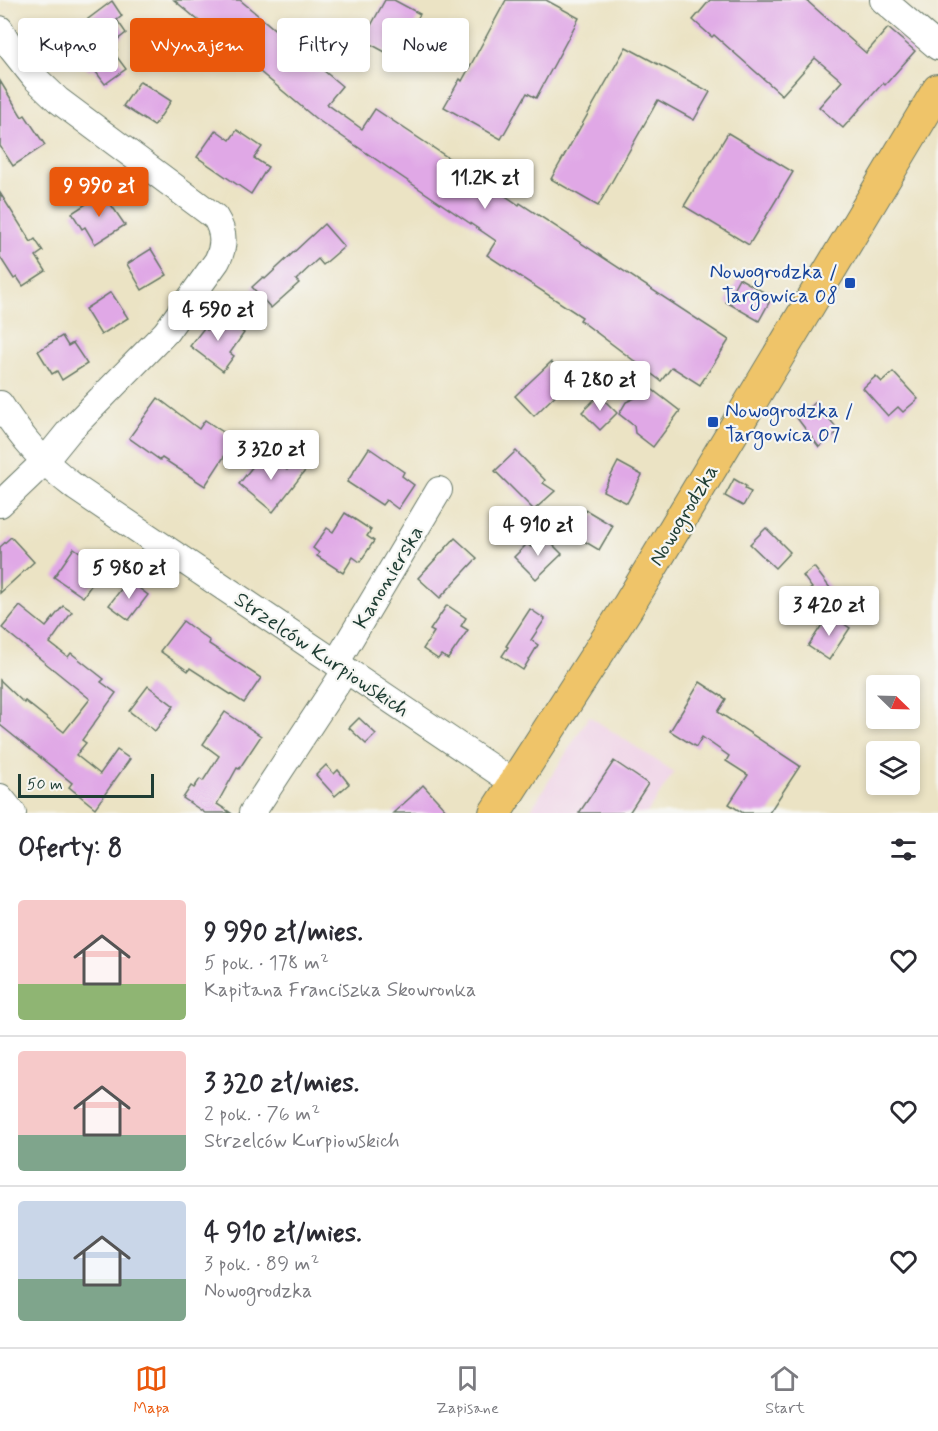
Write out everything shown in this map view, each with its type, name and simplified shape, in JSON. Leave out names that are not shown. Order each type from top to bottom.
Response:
[{"type":"main road","name":"Nowogrodzka","points":[[495,813],[639,588],[938,90]]},
{"type":"street","points":[[883,0],[938,47]]},
{"type":"street","points":[[0,29],[11,48],[34,77],[58,100],[215,217],[222,234],[222,251],[217,261],[166,332],[77,423],[44,462],[0,504]]},
{"type":"street","name":"Strzelców Kurpiowskich","points":[[0,404],[20,436],[44,462],[76,488],[514,783]]},
{"type":"street","name":"Kanonierska","points":[[252,813],[341,666],[439,490]]},
{"type":"street","points":[[0,797],[13,813]]},
{"type":"shaded area","points":[[589,716],[674,772],[647,813],[529,813]]},
{"type":"building","points":[[174,0],[240,0],[261,18],[196,18]]},
{"type":"building","points":[[385,0],[394,0],[420,14],[418,18],[382,18],[382,50],[370,44],[370,27]]},
{"type":"building","points":[[506,0],[546,0],[579,18],[536,98],[527,93],[501,139],[444,107],[460,79],[462,81],[469,72]]},
{"type":"building","points":[[710,0],[806,0],[866,53],[888,28],[915,51],[843,128],[819,107],[842,81],[815,58],[782,95],[714,35],[712,37],[693,20]]},
{"type":"building","points":[[112,1],[122,16],[118,19],[89,18]]},
{"type":"building","points":[[118,21],[126,33],[118,39]]},
{"type":"building","points":[[265,21],[277,31],[277,72],[325,72],[342,86],[327,104],[362,129],[375,109],[729,340],[700,385],[672,367],[661,381],[580,320],[582,317],[487,255],[496,241],[315,118],[260,72],[265,72]]},
{"type":"building","points":[[626,47],[710,92],[694,120],[658,100],[598,206],[551,179]]},
{"type":"building","points":[[118,58],[126,69],[105,84],[96,72],[118,72]]},
{"type":"building","points":[[0,81],[22,117],[25,115],[45,145],[13,166],[0,146]]},
{"type":"building","points":[[140,81],[171,101],[154,126],[123,106]]},
{"type":"building","points":[[216,130],[230,140],[237,130],[262,147],[254,158],[268,167],[251,194],[197,157]]},
{"type":"building","points":[[728,133],[793,172],[749,245],[684,206]]},
{"type":"building","points":[[0,193],[31,242],[35,239],[43,251],[36,256],[46,271],[23,286],[17,277],[14,279],[0,257]]},
{"type":"building","points":[[103,193],[125,225],[95,244],[85,227],[82,229],[72,213]]},
{"type":"building","points":[[324,224],[344,247],[323,265],[318,259],[296,280],[299,283],[271,308],[252,287],[263,277],[265,279]]},
{"type":"building","points":[[151,249],[167,275],[142,290],[127,264]]},
{"type":"building","points":[[739,278],[772,297],[759,321],[726,302]]},
{"type":"building","points":[[111,292],[128,318],[101,335],[85,309]]},
{"type":"building","points":[[218,315],[244,333],[230,353],[234,356],[223,371],[190,346],[204,328],[207,330]]},
{"type":"building","points":[[62,336],[68,346],[73,343],[87,364],[62,380],[57,371],[52,374],[38,351]]},
{"type":"building","points":[[551,362],[570,381],[534,416],[515,396]]},
{"type":"building","points":[[893,372],[918,399],[903,412],[898,407],[888,416],[863,388],[876,376],[882,382]]},
{"type":"building","points":[[645,384],[680,411],[653,447],[635,433],[634,426],[619,414],[626,402],[635,398]]},
{"type":"building","points":[[599,395],[617,413],[600,430],[582,412]]},
{"type":"building","points":[[158,398],[199,429],[205,420],[235,440],[205,486],[162,458],[160,460],[129,438]]},
{"type":"building","points":[[816,402],[839,431],[819,447],[797,418]]},
{"type":"building","points":[[369,448],[404,472],[402,476],[414,485],[398,509],[386,500],[382,505],[347,482]]},
{"type":"building","points":[[516,451],[545,480],[543,483],[555,491],[534,510],[495,471]]},
{"type":"building","points":[[264,452],[287,470],[293,462],[305,471],[273,512],[239,484]]},
{"type":"building","points":[[618,462],[642,475],[627,503],[603,491]]},
{"type":"building","points":[[734,479],[751,492],[743,506],[725,496]]},
{"type":"building","points":[[586,510],[613,526],[599,550],[572,534]]},
{"type":"building","points":[[345,513],[371,530],[367,536],[374,541],[360,562],[353,557],[343,573],[317,556],[319,553],[313,548],[327,528],[333,532]]},
{"type":"building","points":[[766,528],[790,552],[775,568],[750,544]]},
{"type":"building","points":[[543,535],[562,554],[536,579],[514,557],[527,544],[531,547]]},
{"type":"building","points":[[11,537],[34,562],[0,593],[0,547]]},
{"type":"building","points":[[455,538],[477,558],[440,598],[418,578]]},
{"type":"building","points":[[74,548],[103,568],[83,597],[54,577]]},
{"type":"building","points":[[814,567],[837,597],[821,609],[808,591],[812,588],[803,576]]},
{"type":"building","points":[[128,580],[148,595],[129,620],[109,605]]},
{"type":"building","points":[[447,605],[466,618],[461,626],[468,630],[448,659],[441,655],[438,659],[423,649],[434,632],[430,630]]},
{"type":"building","points":[[20,606],[46,627],[63,606],[72,612],[50,643],[68,657],[71,653],[104,679],[101,682],[116,693],[82,740],[86,743],[76,755],[100,774],[117,750],[130,759],[95,808],[69,787],[72,783],[0,725],[0,680],[24,703],[25,701],[64,732],[90,699],[2,628]]},
{"type":"building","points":[[530,609],[545,619],[531,640],[538,645],[523,670],[502,656]]},
{"type":"building","points":[[829,614],[850,628],[829,660],[808,646]]},
{"type":"building","points":[[183,621],[210,641],[209,644],[261,678],[244,703],[190,668],[188,671],[160,651]]},
{"type":"building","points":[[700,682],[726,699],[718,712],[800,766],[769,813],[743,813],[729,804],[748,775],[726,761],[729,756],[702,737],[696,747],[670,731]]},
{"type":"building","points":[[148,686],[174,706],[155,731],[129,711]]},
{"type":"building","points":[[225,712],[261,736],[239,769],[237,768],[217,804],[231,813],[205,813],[183,798],[191,786],[194,788],[200,779],[203,781],[219,756],[203,744]]},
{"type":"building","points":[[359,718],[376,734],[366,744],[349,728]]},
{"type":"building","points":[[614,761],[648,784],[629,813],[579,813]]},
{"type":"building","points":[[326,765],[334,774],[338,770],[349,784],[335,796],[316,775]]},
{"type":"building","points":[[423,785],[449,813],[393,813],[411,797]]},
{"type":"place","name":"Nowogrodzka / Targowica 08","points":[[850,283]]},
{"type":"place","name":"Nowogrodzka / Targowica 07","points":[[713,422]]}]
